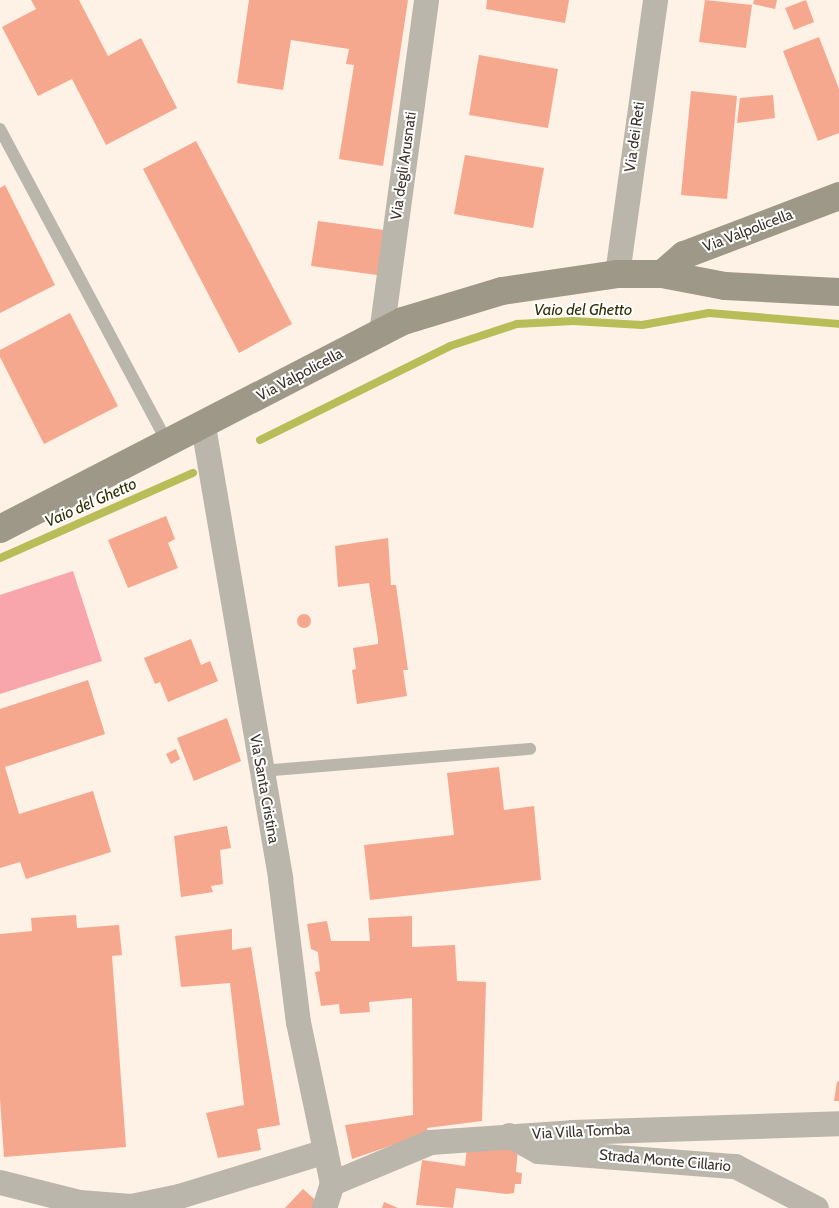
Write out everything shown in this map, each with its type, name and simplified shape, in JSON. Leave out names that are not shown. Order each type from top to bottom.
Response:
[{"type":"main road","name":"Via Valpolicella","points":[[662,274],[684,255],[839,196]]},
{"type":"main road","name":"Via Valpolicella","points":[[1,526],[203,426],[403,321],[502,291],[618,274],[662,274],[725,286],[839,292]]},
{"type":"street","name":"Via degli Arusnati","points":[[382,332],[426,0]]},
{"type":"street","name":"Via dei Reti","points":[[618,274],[655,0]]},
{"type":"street","name":"Via Santa Cristina","points":[[203,426],[280,878],[298,1022],[325,1151],[328,1197]]},
{"type":"street","name":"Via Villa Tomba","points":[[328,1197],[430,1142],[509,1136],[839,1123]]},
{"type":"street","name":"Strada Monte Cillario","points":[[509,1136],[538,1151],[735,1166],[816,1208]]},
{"type":"street","points":[[0,1182],[79,1202],[131,1206],[179,1196],[325,1151]]},
{"type":"lane","points":[[0,130],[168,443]]},
{"type":"lane","points":[[261,771],[530,749]]},
{"type":"shaded area","points":[[73,571],[102,661],[0,694],[0,595]]},
{"type":"building","points":[[31,0],[79,0],[108,56],[141,38],[177,108],[106,145],[72,79],[38,96],[2,27],[36,9]]},
{"type":"building","points":[[249,0],[408,0],[383,166],[339,159],[354,65],[346,64],[349,49],[291,40],[283,90],[237,83]]},
{"type":"building","points":[[487,0],[569,0],[565,23],[486,9]]},
{"type":"building","points":[[705,0],[752,5],[746,48],[699,42]]},
{"type":"building","points":[[754,0],[777,0],[775,9],[753,4]]},
{"type":"building","points":[[806,0],[814,22],[794,30],[785,8]]},
{"type":"building","points":[[819,37],[839,89],[839,133],[818,141],[783,51]]},
{"type":"building","points":[[479,55],[558,69],[548,128],[469,115]]},
{"type":"building","points":[[691,91],[737,96],[727,199],[681,195]]},
{"type":"building","points":[[773,95],[775,118],[737,123],[740,98]]},
{"type":"building","points":[[196,141],[292,324],[239,353],[143,169]]},
{"type":"building","points":[[465,155],[544,168],[533,228],[454,214]]},
{"type":"building","points":[[5,185],[55,285],[0,313],[0,188]]},
{"type":"building","points":[[318,221],[384,230],[377,275],[311,266]]},
{"type":"building","points":[[70,313],[118,406],[44,444],[0,357],[0,350]]},
{"type":"building","points":[[166,516],[175,539],[168,543],[178,568],[128,588],[108,540]]},
{"type":"building","points":[[388,538],[391,585],[396,585],[408,670],[403,670],[407,696],[357,704],[352,670],[356,669],[353,648],[378,644],[378,639],[369,583],[338,587],[335,546]]},
{"type":"building","points":[[304,614],[309,616],[311,621],[309,626],[304,628],[299,626],[297,621],[299,616]]},
{"type":"building","points":[[191,639],[201,665],[210,661],[218,681],[168,702],[160,682],[155,684],[144,658]]},
{"type":"building","points":[[88,680],[105,734],[5,767],[19,814],[93,791],[111,852],[26,879],[20,862],[0,868],[0,709]]},
{"type":"building","points":[[227,718],[241,761],[194,781],[177,738]]},
{"type":"building","points":[[176,749],[180,759],[171,764],[166,754]]},
{"type":"building","points":[[499,767],[504,810],[534,806],[541,880],[370,900],[364,845],[454,835],[447,773]]},
{"type":"building","points":[[227,826],[231,848],[220,850],[223,884],[211,886],[213,892],[181,897],[174,836]]},
{"type":"building","points":[[76,915],[77,928],[119,925],[122,955],[112,956],[126,1147],[4,1157],[0,1099],[0,934],[32,931],[31,918]]},
{"type":"building","points":[[412,916],[412,947],[455,945],[457,981],[486,982],[482,1121],[427,1128],[428,1133],[352,1159],[345,1125],[413,1115],[412,998],[369,1002],[370,1012],[340,1014],[339,1004],[321,1006],[315,972],[320,971],[318,952],[311,949],[307,924],[327,921],[331,941],[370,941],[368,918]]},
{"type":"building","points":[[232,929],[232,950],[251,947],[280,1125],[257,1129],[261,1150],[218,1158],[206,1113],[244,1105],[230,983],[181,987],[175,936]]},
{"type":"building","points":[[839,1081],[839,1101],[834,1101],[837,1082]]},
{"type":"building","points":[[467,1146],[518,1148],[516,1172],[522,1173],[521,1184],[515,1184],[514,1193],[507,1194],[456,1188],[453,1208],[416,1205],[422,1160],[465,1166]]},
{"type":"building","points":[[303,1189],[322,1206],[320,1208],[285,1208]]},
{"type":"building","points":[[384,1202],[398,1208],[382,1208]]},
{"type":"waterway","name":"Vaio del Ghetto","points":[[260,440],[450,346],[517,324],[573,321],[642,325],[709,313],[839,324]]},
{"type":"waterway","name":"Vaio del Ghetto","points":[[0,558],[193,473]]}]
